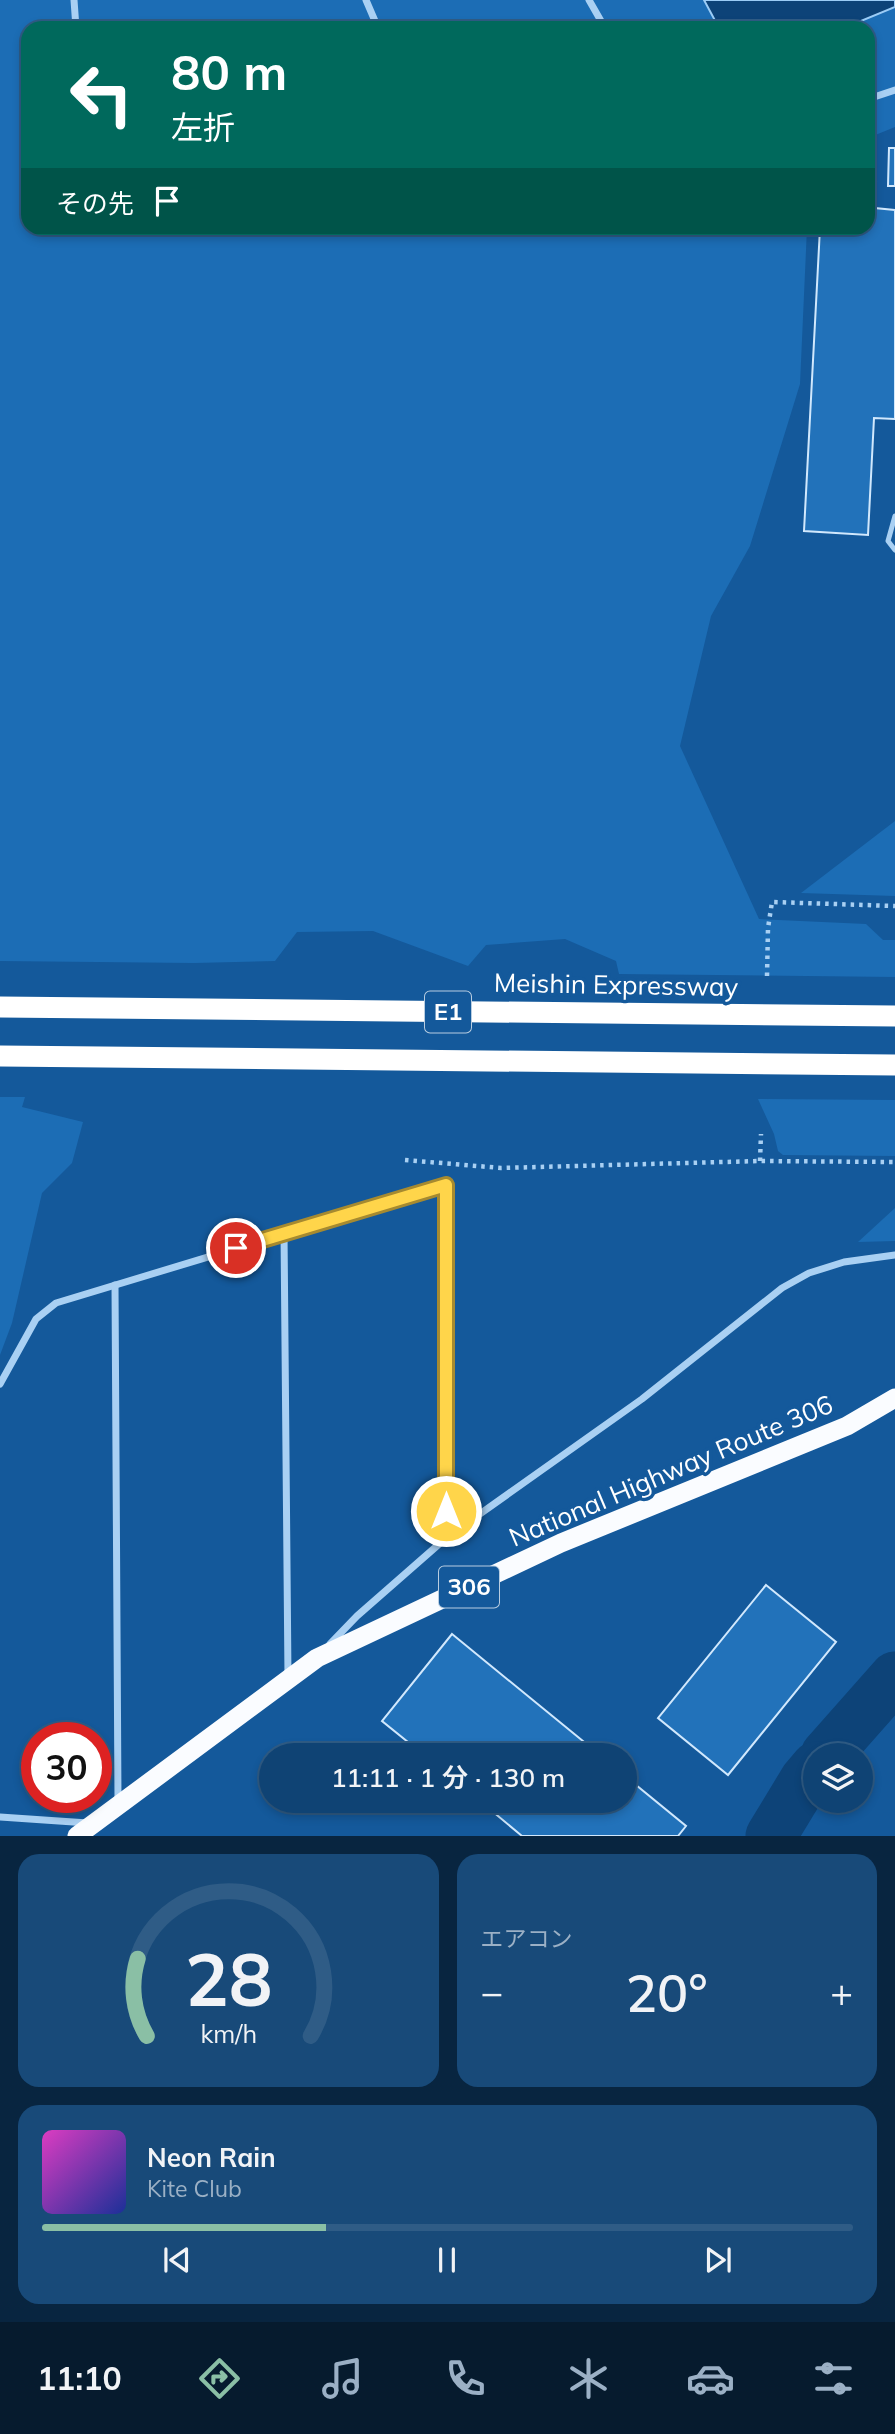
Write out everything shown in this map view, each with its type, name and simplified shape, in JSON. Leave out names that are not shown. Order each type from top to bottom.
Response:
[{"type":"highway","name":"Meishin Expressway","points":[[0,1007],[895,1016]]},
{"type":"highway","name":"E1","points":[[0,1056],[895,1065]]},
{"type":"highway","name":"National Highway Route 306","points":[[84,1829],[317,1658],[561,1543],[847,1426],[895,1398]]},
{"type":"street","points":[[74,0],[76,21]]},
{"type":"street","points":[[366,0],[375,21]]},
{"type":"street","points":[[589,0],[601,21]]},
{"type":"street","points":[[875,97],[895,90]]},
{"type":"street","points":[[0,1384],[36,1319],[56,1303],[446,1185],[446,1538]]},
{"type":"street","points":[[284,1232],[288,1681]]},
{"type":"street","points":[[317,1658],[357,1616],[446,1538],[642,1399],[782,1288],[809,1273],[844,1262],[895,1255]]},
{"type":"street","points":[[115,1285],[118,1804]]},
{"type":"street","points":[[0,1817],[84,1829]]},
{"type":"lane","points":[[895,516],[888,541],[895,550]]},
{"type":"path","points":[[767,976],[768,928],[772,902],[895,906]]},
{"type":"path","points":[[760,1161],[761,1134]]},
{"type":"path","points":[[405,1160],[501,1168],[760,1161],[895,1162]]},
{"type":"shaded area","points":[[0,0],[704,0],[715,21],[21,21],[21,235],[807,235],[800,384],[750,546],[711,616],[680,746],[759,919],[866,924],[883,940],[895,940],[895,977],[619,974],[616,961],[565,939],[486,945],[468,966],[373,931],[297,932],[275,961],[0,961]]},
{"type":"shaded area","points":[[704,0],[895,0],[895,7],[861,21],[715,21]]},
{"type":"shaded area","points":[[895,7],[895,127],[875,135],[875,21],[861,21]]},
{"type":"shaded area","points":[[895,821],[895,896],[801,893]]},
{"type":"shaded area","points":[[0,1097],[25,1097],[22,1107],[83,1122],[72,1163],[42,1193],[12,1323],[0,1355]]},
{"type":"shaded area","points":[[758,1099],[895,1100],[895,1156],[783,1155],[778,1151],[774,1134]]},
{"type":"shaded area","points":[[895,1208],[895,1241],[858,1242]]},
{"type":"building","points":[[889,148],[895,148],[895,186],[888,186]]},
{"type":"building","points":[[875,208],[895,210],[895,419],[874,418],[868,535],[804,531],[820,235],[875,235]]},
{"type":"building","points":[[766,1585],[836,1642],[728,1775],[658,1718]]},
{"type":"building","points":[[452,1634],[585,1743],[409,1743],[382,1721]]},
{"type":"building","points":[[637,1786],[686,1826],[678,1836],[522,1836],[494,1813],[637,1813]]},
{"type":"waterway","points":[[837,1743],[895,1677]]},
{"type":"waterway","points":[[771,1836],[803,1783]]},
{"type":"route","points":[[236,1248],[446,1185],[446,1511]]}]
